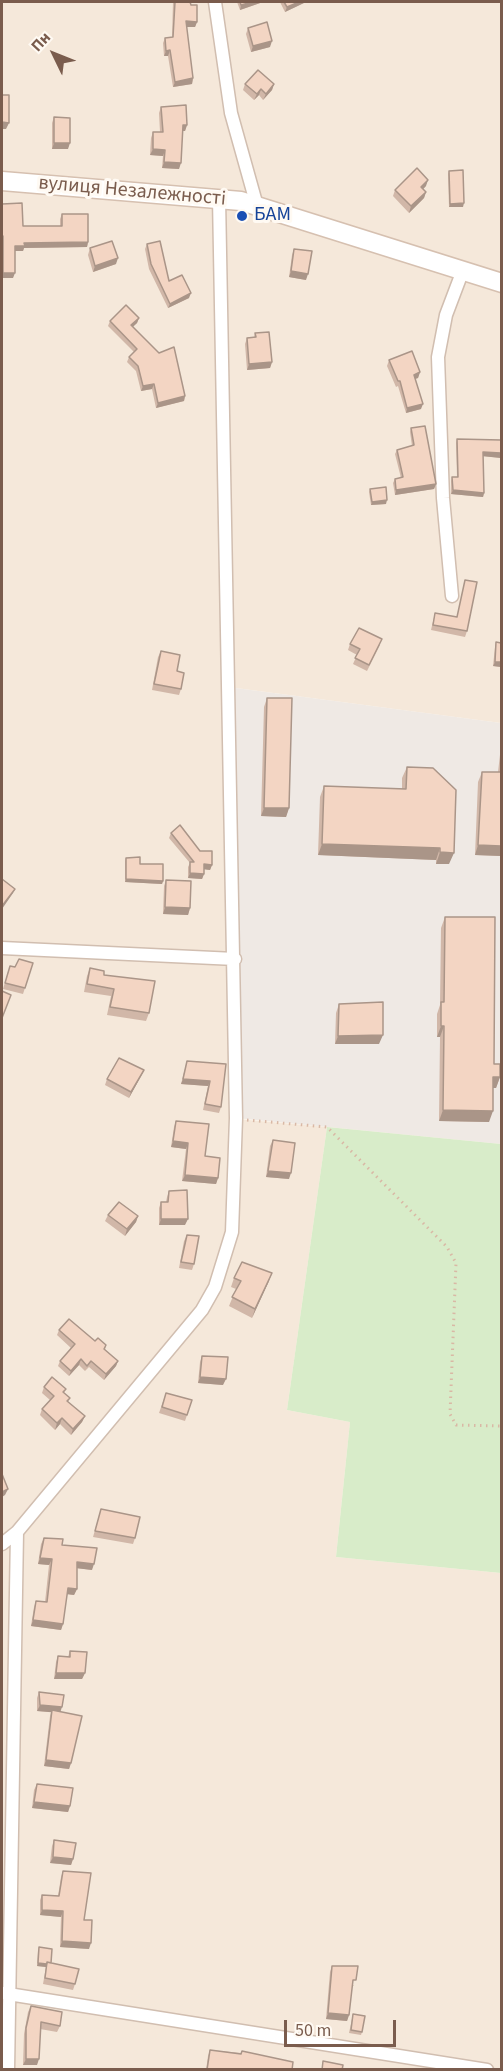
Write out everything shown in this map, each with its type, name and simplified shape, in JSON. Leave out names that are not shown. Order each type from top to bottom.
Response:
[{"type":"street","points":[[215,2],[231,113],[257,206]]},
{"type":"street","name":"вулиця Незалежності","points":[[2,182],[219,198],[257,206],[501,283]]},
{"type":"street","points":[[2,1544],[17,1532],[184,1334],[215,1287],[232,1232],[236,1119],[235,959],[219,198]]},
{"type":"street","points":[[452,596],[443,498],[438,357],[446,315],[463,270]]},
{"type":"street","points":[[2,948],[235,959]]},
{"type":"street","points":[[8,2070],[6,1994],[17,1532]]},
{"type":"street","points":[[6,1994],[487,2070]]},
{"type":"path","points":[[236,1119],[327,1128],[447,1246],[456,1263],[450,1414],[456,1425],[501,1426]]},
{"type":"shaded area","points":[[2,2],[501,2],[501,723],[228,687],[237,1119],[327,1127],[287,1410],[350,1422],[336,1557],[501,1573],[501,2069],[2,2070]]},
{"type":"shaded area","points":[[228,687],[501,723],[501,1144],[236,1118]]},
{"type":"green space","points":[[327,1127],[501,1144],[501,1573],[336,1557],[350,1422],[287,1410]]},
{"type":"building","points":[[175,2],[190,2],[191,5],[197,5],[197,22],[186,21],[193,78],[175,82],[170,50],[166,51],[165,38],[173,37]]},
{"type":"building","points":[[284,2],[299,2],[287,7]]},
{"type":"building","points":[[267,22],[272,41],[253,46],[248,28]]},
{"type":"building","points":[[258,70],[274,84],[266,94],[261,89],[257,94],[245,84]]},
{"type":"building","points":[[2,95],[9,95],[9,123],[2,122]]},
{"type":"building","points":[[186,105],[187,125],[183,125],[181,163],[164,162],[165,150],[153,149],[153,132],[163,132],[161,107]]},
{"type":"building","points":[[54,117],[70,118],[70,143],[54,143]]},
{"type":"building","points":[[417,168],[428,180],[421,187],[426,192],[411,206],[395,190]]},
{"type":"building","points":[[463,170],[464,203],[450,204],[449,171]]},
{"type":"building","points":[[22,203],[23,226],[62,226],[62,214],[88,214],[88,242],[24,243],[25,246],[15,246],[15,273],[3,273],[2,204]]},
{"type":"building","points":[[112,241],[118,258],[95,266],[90,248]]},
{"type":"building","points":[[160,241],[169,281],[182,275],[191,293],[170,304],[151,264],[147,244]]},
{"type":"building","points":[[294,249],[312,251],[308,274],[291,271]]},
{"type":"building","points":[[126,305],[139,318],[131,325],[159,353],[174,347],[185,396],[158,403],[154,384],[143,386],[138,366],[129,357],[137,349],[110,321]]},
{"type":"building","points":[[269,332],[272,362],[249,364],[247,338],[256,337],[255,333]]},
{"type":"building","points":[[412,351],[420,372],[414,375],[423,404],[407,408],[400,381],[389,360]]},
{"type":"building","points":[[425,426],[436,484],[396,490],[395,479],[403,477],[397,450],[414,445],[411,428]]},
{"type":"building","points":[[457,439],[501,440],[501,453],[483,452],[484,493],[453,490],[452,477],[458,477]]},
{"type":"building","points":[[386,487],[387,500],[372,502],[370,489]]},
{"type":"building","points":[[465,580],[477,582],[467,631],[433,625],[435,613],[457,617]]},
{"type":"building","points":[[359,628],[382,639],[369,665],[355,658],[360,649],[350,644]]},
{"type":"building","points":[[496,642],[501,643],[501,662],[495,662]]},
{"type":"building","points":[[161,651],[180,655],[177,671],[184,673],[181,689],[154,684]]},
{"type":"building","points":[[267,698],[292,698],[289,808],[264,808]]},
{"type":"building","points":[[407,767],[433,768],[456,790],[454,853],[440,852],[440,848],[322,844],[324,786],[406,789]]},
{"type":"building","points":[[482,772],[501,772],[501,846],[478,845]]},
{"type":"building","points":[[180,825],[200,851],[212,851],[212,865],[204,864],[204,874],[190,873],[190,862],[194,862],[171,833]]},
{"type":"building","points":[[140,857],[140,864],[163,864],[163,881],[126,879],[126,858]]},
{"type":"building","points":[[2,879],[15,889],[2,906]]},
{"type":"building","points":[[166,880],[191,881],[190,908],[165,907]]},
{"type":"building","points":[[445,917],[495,917],[494,1064],[500,1064],[500,1077],[493,1077],[493,1111],[443,1110],[444,1026],[441,1026],[441,1002],[444,1002]]},
{"type":"building","points":[[19,959],[33,963],[25,988],[5,983],[10,966],[15,967]]},
{"type":"building","points":[[90,968],[104,971],[104,975],[155,981],[149,1013],[110,1007],[114,989],[87,984]]},
{"type":"building","points":[[2,991],[11,995],[2,1018]]},
{"type":"building","points":[[383,1002],[383,1035],[338,1036],[339,1004]]},
{"type":"building","points":[[119,1058],[144,1070],[131,1092],[107,1079]]},
{"type":"building","points":[[187,1061],[226,1064],[221,1107],[205,1104],[210,1081],[183,1079]]},
{"type":"building","points":[[176,1121],[209,1124],[205,1156],[220,1158],[218,1178],[185,1175],[188,1143],[173,1141]]},
{"type":"building","points":[[273,1140],[295,1143],[291,1173],[268,1171]]},
{"type":"building","points":[[187,1190],[188,1219],[161,1219],[161,1202],[168,1202],[169,1191]]},
{"type":"building","points":[[119,1202],[138,1216],[127,1229],[108,1215]]},
{"type":"building","points":[[187,1235],[199,1236],[194,1264],[181,1262]]},
{"type":"building","points":[[242,1262],[272,1273],[255,1309],[232,1297],[241,1281],[234,1278]]},
{"type":"building","points":[[69,1319],[95,1341],[98,1338],[106,1345],[104,1349],[118,1361],[106,1374],[91,1361],[87,1366],[81,1359],[71,1371],[60,1361],[75,1344],[59,1330]]},
{"type":"building","points":[[202,1356],[228,1357],[226,1379],[200,1377]]},
{"type":"building","points":[[52,1377],[66,1389],[63,1392],[70,1398],[67,1401],[85,1416],[73,1429],[62,1418],[57,1423],[42,1409],[54,1396],[44,1387]]},
{"type":"building","points":[[166,1393],[192,1400],[187,1415],[162,1407]]},
{"type":"building","points":[[2,1474],[8,1489],[2,1492]]},
{"type":"building","points":[[101,1509],[140,1517],[135,1538],[95,1531]]},
{"type":"building","points":[[44,1538],[63,1539],[62,1545],[97,1548],[94,1564],[77,1562],[77,1589],[68,1588],[63,1624],[33,1620],[36,1601],[47,1602],[52,1559],[40,1558]]},
{"type":"building","points":[[70,1651],[87,1652],[85,1673],[56,1673],[58,1656],[70,1657]]},
{"type":"building","points":[[39,1692],[64,1695],[62,1707],[40,1705]]},
{"type":"building","points":[[52,1710],[82,1716],[71,1763],[46,1760]]},
{"type":"building","points":[[37,1784],[73,1788],[70,1806],[34,1802]]},
{"type":"building","points":[[54,1840],[76,1843],[73,1859],[53,1857]]},
{"type":"building","points":[[63,1871],[91,1873],[84,1920],[92,1920],[91,1943],[62,1941],[63,1911],[42,1910],[42,1895],[59,1896]]},
{"type":"building","points":[[39,1947],[52,1949],[51,1963],[38,1963]]},
{"type":"building","points":[[47,1962],[79,1969],[75,1984],[45,1978]]},
{"type":"building","points":[[332,1966],[358,1966],[356,1980],[353,1980],[349,2015],[328,2013]]},
{"type":"building","points":[[31,2006],[62,2012],[60,2026],[41,2022],[39,2059],[26,2059],[26,2028]]},
{"type":"building","points":[[353,2014],[365,2016],[362,2032],[351,2030]]},
{"type":"building","points":[[210,2050],[241,2054],[242,2051],[293,2062],[292,2070],[207,2070]]},
{"type":"building","points":[[323,2061],[343,2065],[342,2070],[322,2070]]},
{"type":"place","name":"БАМ","points":[[242,216]]}]
